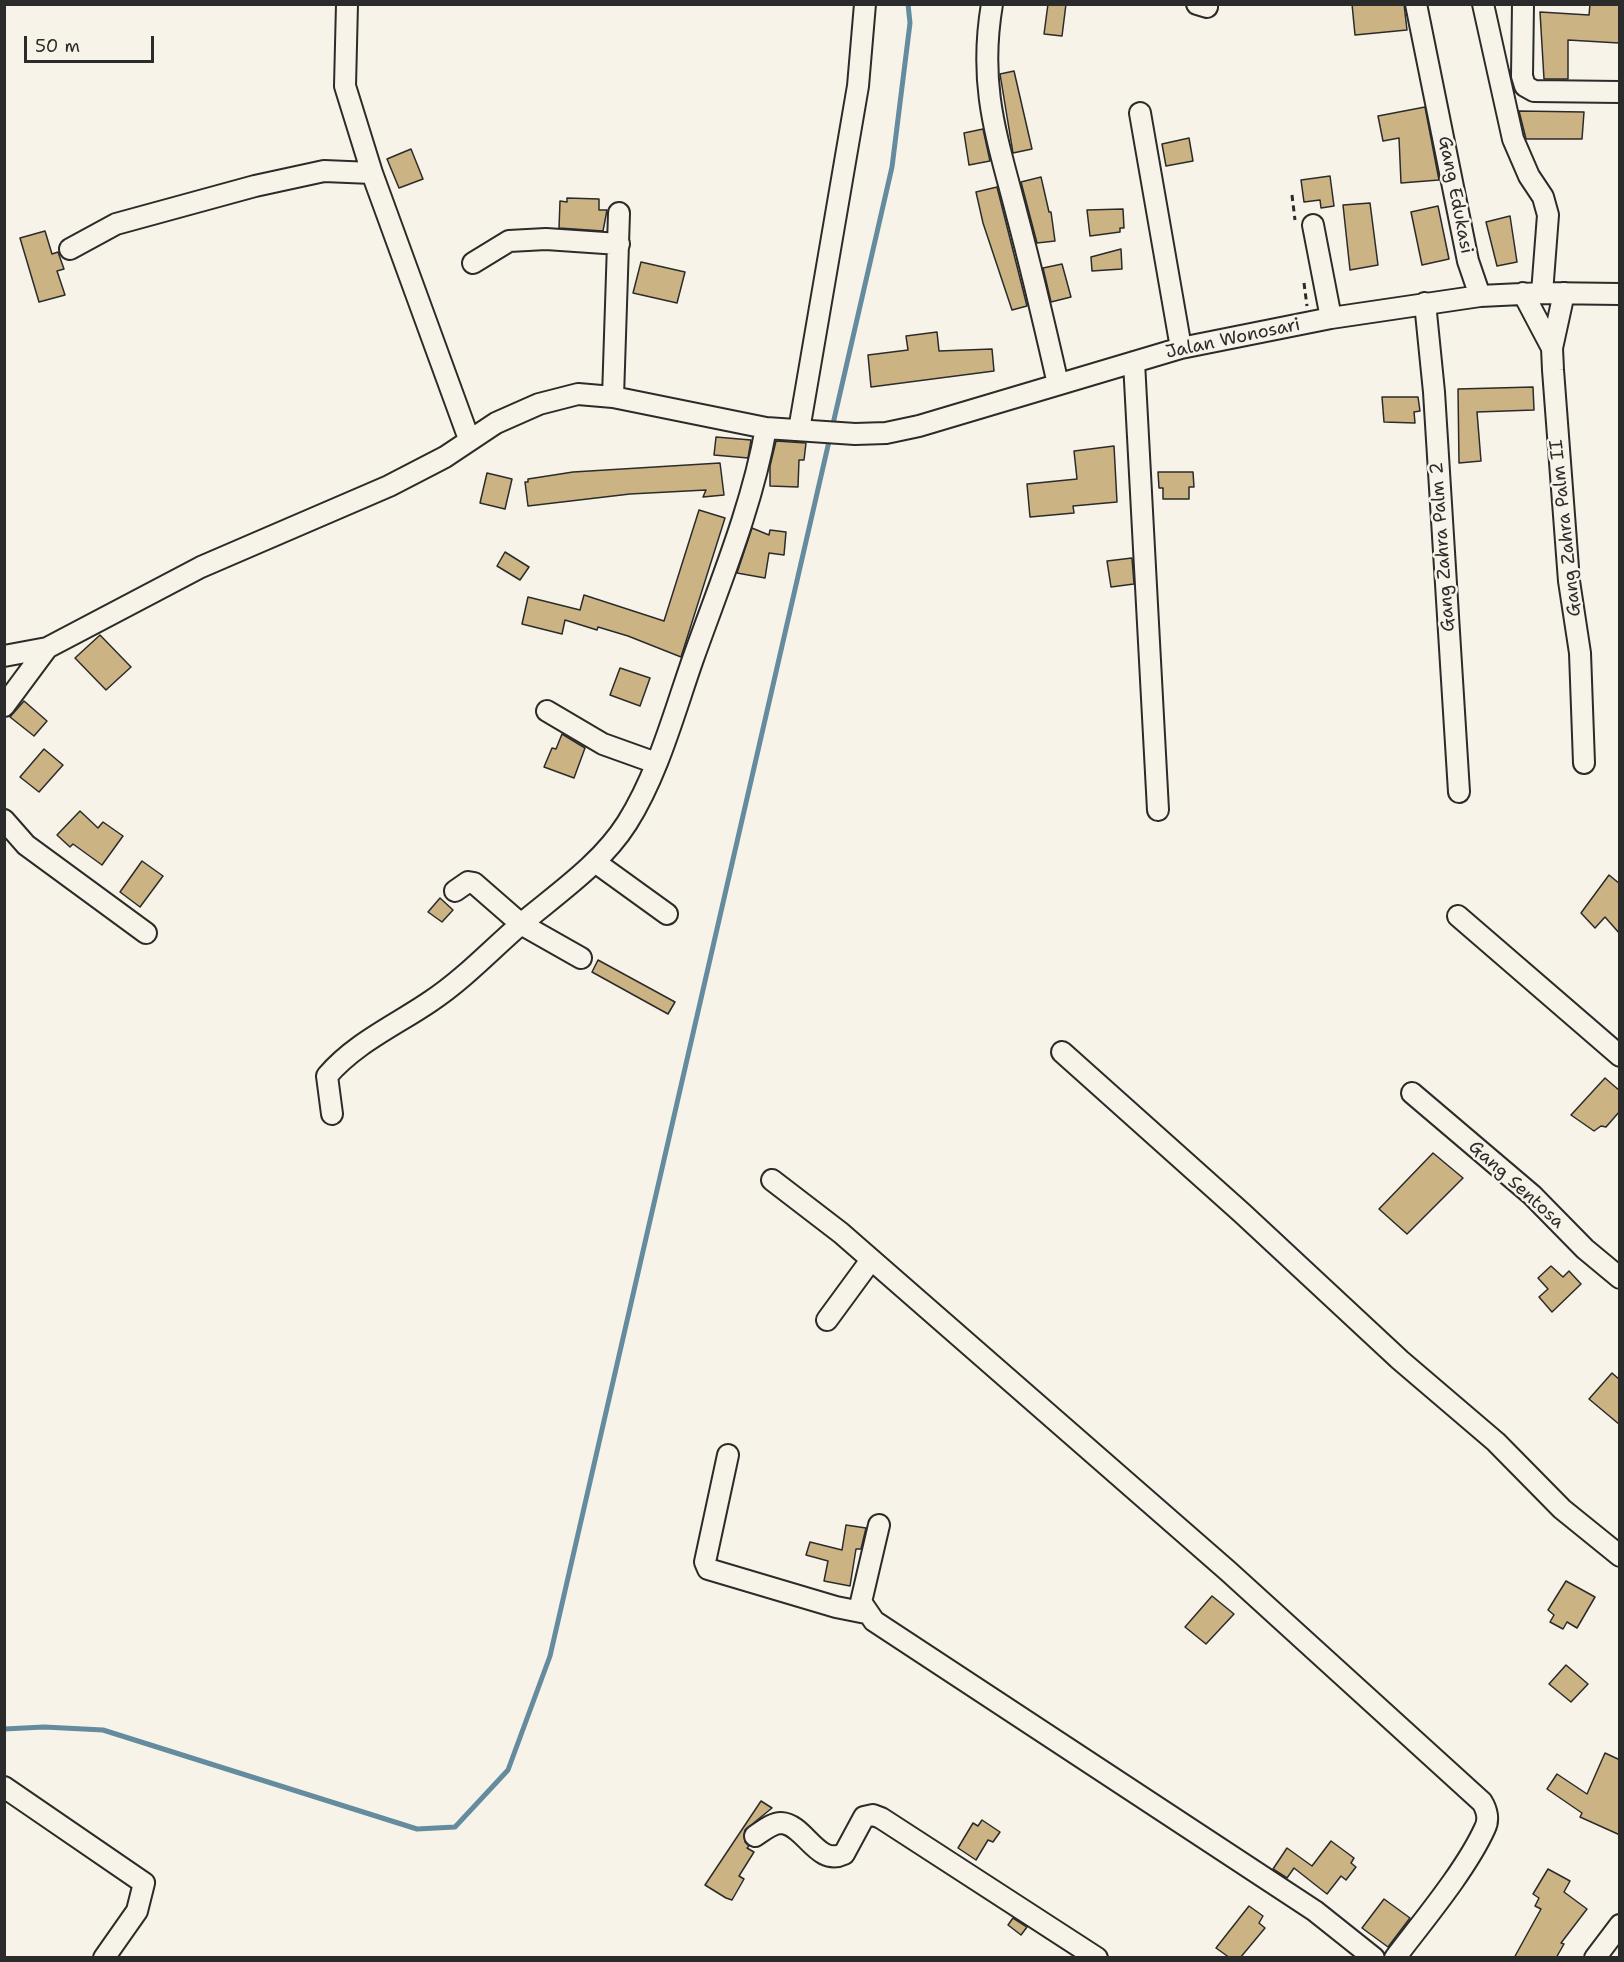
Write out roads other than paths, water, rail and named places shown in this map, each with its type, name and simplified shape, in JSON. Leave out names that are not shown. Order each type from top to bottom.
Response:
[{"type":"street","points":[[347,4],[345,86],[372,173],[469,439]]},
{"type":"street","points":[[803,430],[858,86],[865,4]]},
{"type":"street","points":[[992,4],[986,39],[986,81],[998,146],[1020,224],[1058,384]]},
{"type":"street","name":"Gang Edukasi","points":[[1416,4],[1468,261],[1480,296]]},
{"type":"street","points":[[1483,4],[1514,139],[1528,177],[1543,197],[1548,215],[1533,293],[1552,348]]},
{"type":"street","points":[[1523,4],[1522,76],[1525,86],[1534,90],[1620,92]]},
{"type":"street","points":[[1140,113],[1181,348]]},
{"type":"street","points":[[70,249],[116,225],[255,186],[324,171],[372,173]]},
{"type":"street","points":[[614,397],[619,213]]},
{"type":"street","points":[[1313,225],[1331,318]]},
{"type":"street","points":[[472,263],[509,241],[546,239],[619,244]]},
{"type":"street","name":"Jalan Wonosari","points":[[47,648],[201,567],[389,486],[445,457],[496,423],[539,404],[578,394],[614,397],[766,428],[855,434],[886,433],[919,426],[1181,348],[1331,318],[1480,296],[1533,293],[1620,294]]},
{"type":"street","name":"Gang Zahra Palm II","points":[[1564,293],[1552,348],[1569,580],[1580,653],[1584,763]]},
{"type":"street","name":"Gang Zahra Palm 2","points":[[1425,303],[1427,347],[1434,392],[1459,792]]},
{"type":"street","points":[[1134,362],[1158,810]]},
{"type":"street","points":[[332,1114],[327,1076],[337,1065],[389,1026],[432,1001],[595,862],[627,824],[656,763],[759,466],[766,428]]},
{"type":"street","points":[[4,656],[47,648]]},
{"type":"street","points":[[4,706],[47,648]]},
{"type":"street","points":[[548,711],[603,744],[656,763]]},
{"type":"street","points":[[4,820],[26,845],[146,933]]},
{"type":"street","points":[[595,862],[667,914]]},
{"type":"street","points":[[455,891],[468,882],[474,883],[522,924],[582,958]]},
{"type":"street","points":[[1458,916],[1620,1056]]},
{"type":"street","points":[[1062,1052],[1242,1213],[1400,1360],[1496,1442],[1562,1509],[1620,1556]]},
{"type":"street","name":"Gang Sentosa","points":[[1412,1093],[1533,1195],[1585,1249],[1620,1278]]},
{"type":"street","points":[[772,1180],[871,1260],[1228,1572],[1482,1802],[1486,1809],[1486,1827],[1436,1904],[1395,1958]]},
{"type":"street","points":[[827,1320],[871,1260]]},
{"type":"street","points":[[728,1455],[705,1562],[708,1569],[825,1604],[866,1613],[921,1652],[1315,1911],[1374,1958]]},
{"type":"street","points":[[866,1613],[861,1602],[879,1525]]},
{"type":"street","points":[[4,1787],[144,1883],[137,1911],[104,1958]]},
{"type":"street","points":[[755,1836],[772,1825],[783,1823],[795,1829],[819,1850],[830,1856],[839,1856],[844,1854],[864,1817],[873,1815],[1097,1958]]},
{"type":"street","points":[[1595,1958],[1620,1925]]},
{"type":"waterway","points":[[4,1729],[44,1727],[103,1730],[417,1829],[455,1827],[508,1770],[550,1656],[892,167],[910,23],[908,4]]}]
